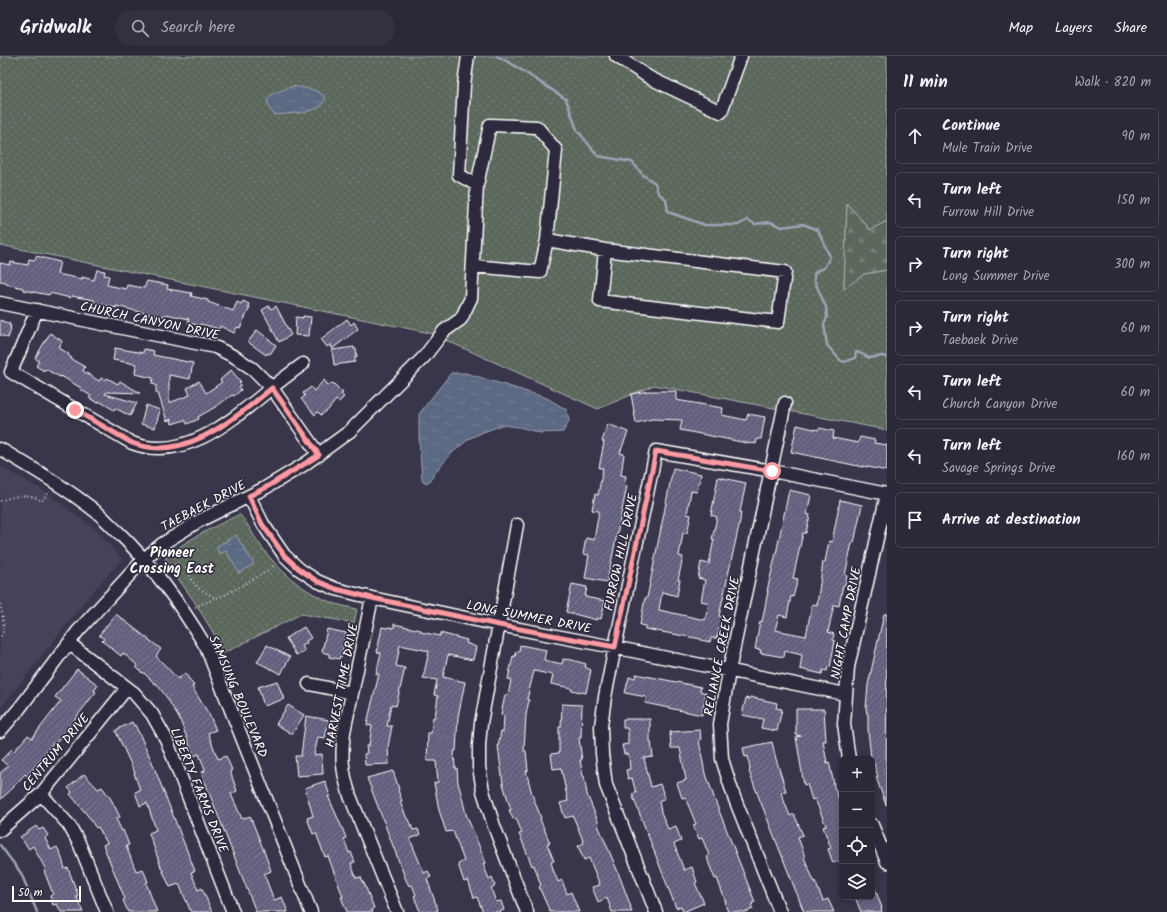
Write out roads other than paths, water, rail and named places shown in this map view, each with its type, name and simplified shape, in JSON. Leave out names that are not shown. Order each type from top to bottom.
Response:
[{"type":"street","points":[[468,56],[464,85],[459,175],[477,185]]},
{"type":"street","points":[[616,56],[650,78],[721,112],[741,56]]},
{"type":"street","name":"TAEBAEK DRIVE","points":[[0,731],[70,644],[78,631],[144,559],[162,544],[199,521],[265,488],[319,455],[361,421],[424,357],[444,331],[461,319],[471,298],[474,266],[477,185],[490,125],[537,127],[556,150],[546,240]]},
{"type":"street","points":[[474,266],[540,272],[546,240],[605,250],[785,272],[778,322],[600,302],[605,250]]},
{"type":"street","name":"CHURCH CANYON DRIVE","points":[[0,303],[215,347],[235,357],[253,369],[272,388],[319,455]]},
{"type":"street","points":[[37,310],[11,372],[132,443],[140,446],[164,448],[190,442],[211,433],[244,410],[303,364]]},
{"type":"street","name":"RELIANCE CREEK DRIVE","points":[[780,912],[734,796],[722,759],[720,724],[729,671],[785,403]]},
{"type":"street","name":"SAMSUNG BOULEVARD","points":[[0,449],[39,471],[100,515],[144,559],[169,590],[194,627],[206,646],[311,912]]},
{"type":"street","name":"FURROW HILL DRIVE","points":[[656,912],[606,785],[602,754],[601,726],[615,647],[656,451],[772,471]]},
{"type":"street","points":[[772,471],[887,494]]},
{"type":"street","name":"NIGHT CAMP DRIVE","points":[[849,756],[844,724],[848,667],[887,494]]},
{"type":"street","name":"LONG SUMMER DRIVE","points":[[249,496],[262,524],[284,555],[299,569],[317,581],[336,589],[499,625],[845,694]]},
{"type":"street","points":[[517,526],[481,723],[479,767],[483,791],[494,826],[527,912]]},
{"type":"street","name":"HARVEST TIME DRIVE","points":[[372,598],[341,752],[345,780],[350,796],[397,912]]},
{"type":"street","name":"LIBERTY FARMS DRIVE","points":[[70,644],[134,693],[152,714],[166,739],[232,912]]},
{"type":"street","points":[[309,684],[352,693]]},
{"type":"street","name":"CENTRUM DRIVE","points":[[0,830],[41,794],[127,688]]},
{"type":"street","points":[[41,794],[69,826],[79,843],[107,912]]},
{"type":"street","points":[[873,828],[887,862]]},
{"type":"water","points":[[293,86],[316,91],[323,95],[326,99],[320,107],[307,112],[275,115],[270,110],[267,101],[272,94]]},
{"type":"water","points":[[451,373],[466,373],[547,398],[567,410],[569,421],[563,432],[540,433],[519,427],[502,425],[486,431],[470,438],[452,453],[437,470],[430,481],[426,483],[422,480],[419,414]]},
{"type":"water","points":[[236,535],[254,564],[239,573],[226,551],[220,554],[216,547]]},
{"type":"waterway","points":[[497,56],[566,99],[577,130],[598,156],[632,162],[643,175],[655,183],[658,193],[666,199],[668,212],[705,225],[738,225],[748,220],[755,224],[770,222],[782,227],[803,224],[818,230],[830,257],[824,268],[818,270],[814,274],[814,280],[826,307],[827,318],[824,324],[827,345],[840,360],[844,362],[855,358],[856,352],[869,358],[882,356],[887,357]]},
{"type":"waterway","points":[[0,845],[21,873],[37,912]]},
{"type":"district","name":"Pioneer Crossing East","points":[[172,560]]}]
